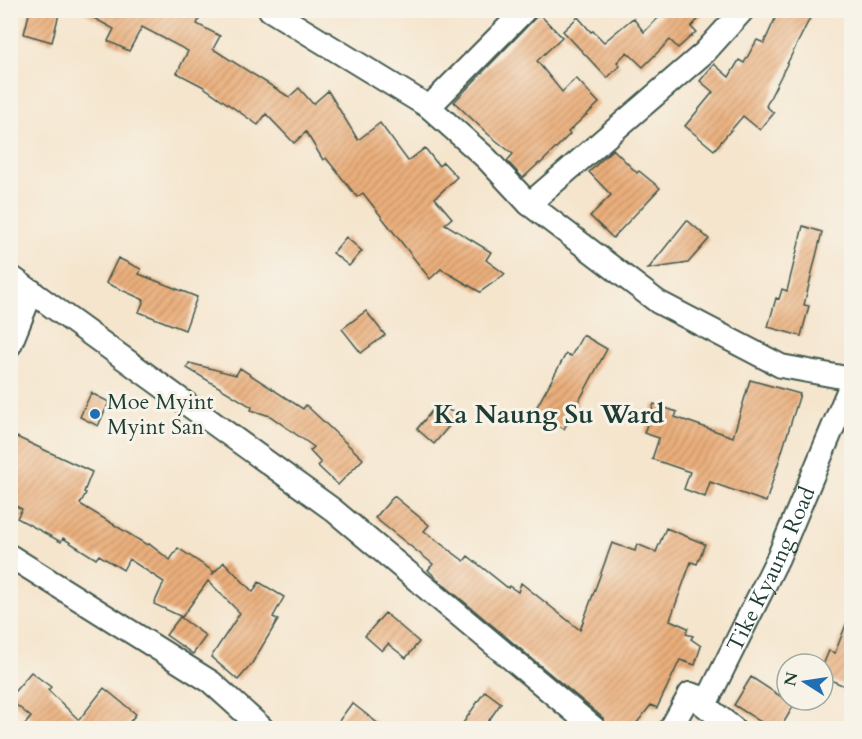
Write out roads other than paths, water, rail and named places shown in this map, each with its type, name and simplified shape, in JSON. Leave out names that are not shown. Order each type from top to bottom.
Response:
[{"type":"street","points":[[270,10],[429,107],[486,158],[529,204],[658,302],[781,366],[852,381]]},
{"type":"street","points":[[429,107],[525,10]]},
{"type":"street","points":[[529,204],[705,52],[743,10]]},
{"type":"street","points":[[10,276],[332,509],[594,729]]},
{"type":"street","points":[[10,345],[32,291]]},
{"type":"street","name":"Tike Kyaung Road","points":[[690,694],[708,699],[778,558],[852,381]]},
{"type":"street","points":[[10,556],[211,682],[262,729]]},
{"type":"street","points":[[671,729],[690,694],[733,729]]},
{"type":"place","name":"Moe Myint Myint San","points":[[95,414]]},
{"type":"district","name":"Ka Naung Su Ward","points":[[549,414]]}]
